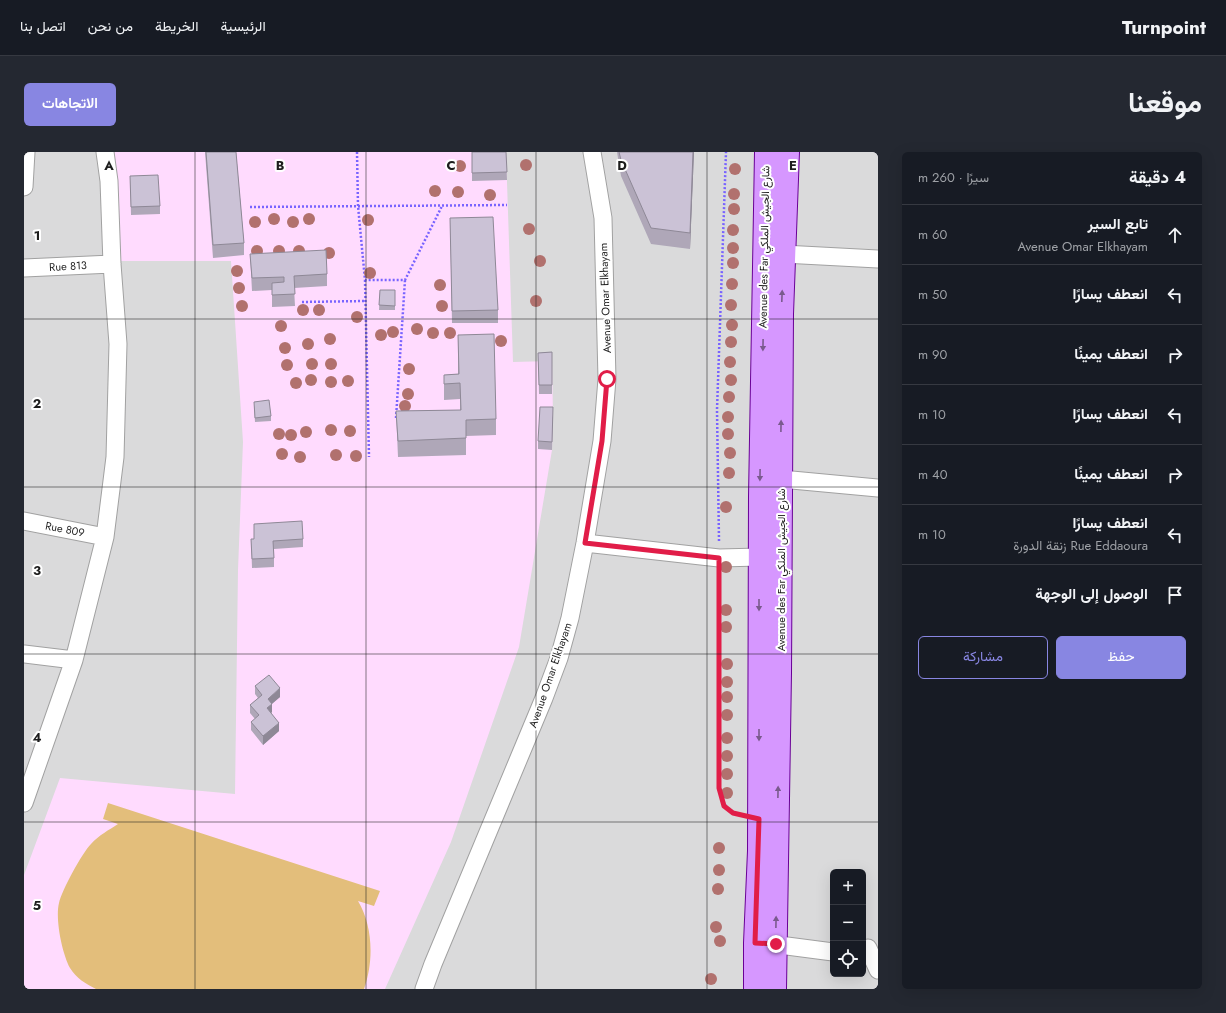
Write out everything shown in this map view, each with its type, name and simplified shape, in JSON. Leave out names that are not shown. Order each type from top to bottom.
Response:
[{"type":"main road","name":"Avenue des Far شارع الجيش الملكي","points":[[766,152],[760,558],[759,819],[766,944],[775,989]]},
{"type":"main road","name":"Avenue des Far شارع الجيش الملكي","points":[[755,989],[766,944],[780,673],[782,314],[788,152]]},
{"type":"street","points":[[24,187],[26,152]]},
{"type":"street","points":[[24,803],[74,660],[105,537],[115,457],[118,344],[112,264],[109,181],[105,152]]},
{"type":"street","name":"Avenue Omar Elkhayam","points":[[424,989],[433,964],[544,698],[559,658],[570,618],[585,543],[602,441],[607,379],[603,218],[592,152]]},
{"type":"street","points":[[784,254],[878,259]]},
{"type":"street","name":"Rue 813","points":[[24,268],[112,264]]},
{"type":"street","points":[[781,479],[878,488]]},
{"type":"street","name":"Rue 809","points":[[24,522],[105,537]]},
{"type":"street","points":[[585,543],[719,558],[760,558]]},
{"type":"street","points":[[24,654],[74,660]]},
{"type":"street","points":[[766,944],[830,952]]},
{"type":"street","points":[[870,946],[878,970]]},
{"type":"path","points":[[357,152],[358,206],[365,280],[369,457]]},
{"type":"path","points":[[726,152],[717,410],[719,558],[719,788],[724,806],[733,813],[759,819]]},
{"type":"path","points":[[250,207],[507,205]]},
{"type":"path","points":[[396,418],[405,280],[442,206]]},
{"type":"path","points":[[365,280],[405,280]]},
{"type":"path","points":[[302,302],[365,301]]},
{"type":"shaded area","points":[[24,152],[878,152],[878,989],[24,989]]},
{"type":"shaded area","points":[[111,152],[506,152],[513,362],[552,361],[552,450],[519,647],[451,842],[385,989],[24,989],[24,875],[60,778],[235,794],[238,570],[243,442],[231,261],[115,261]]},
{"type":"shaded area","points":[[108,803],[380,891],[374,906],[358,901],[367,921],[370,944],[369,967],[364,989],[96,989],[75,975],[67,962],[60,936],[58,918],[59,903],[68,881],[87,849],[97,838],[118,824],[103,819]]},
{"type":"building","points":[[206,152],[236,152],[244,243],[213,245]]},
{"type":"building","points":[[472,152],[506,152],[507,172],[472,173]]},
{"type":"building","points":[[619,152],[693,152],[690,233],[651,228],[621,160]]},
{"type":"building","points":[[158,175],[160,206],[131,207],[130,176]]},
{"type":"building","points":[[493,217],[498,310],[452,311],[450,218]]},
{"type":"building","points":[[326,250],[327,274],[294,276],[295,294],[272,295],[272,283],[284,282],[284,277],[252,278],[250,254]]},
{"type":"building","points":[[380,290],[395,290],[395,306],[379,305]]},
{"type":"building","points":[[494,334],[496,419],[466,420],[466,438],[398,441],[396,411],[461,410],[460,383],[444,384],[444,375],[459,374],[458,335]]},
{"type":"building","points":[[552,352],[552,385],[539,385],[538,353]]},
{"type":"building","points":[[269,400],[271,416],[255,418],[254,402]]},
{"type":"building","points":[[540,407],[553,407],[552,442],[538,441]]},
{"type":"building","points":[[302,521],[303,539],[273,541],[274,558],[252,559],[251,539],[254,539],[254,524]]},
{"type":"building","points":[[269,675],[280,688],[268,699],[272,704],[267,708],[279,723],[263,736],[251,722],[259,715],[250,705],[262,695],[255,686]]},
{"type":"route","points":[[607,379],[602,441],[585,543],[719,558],[719,788],[724,806],[733,813],[759,819],[755,943],[776,944]]}]
